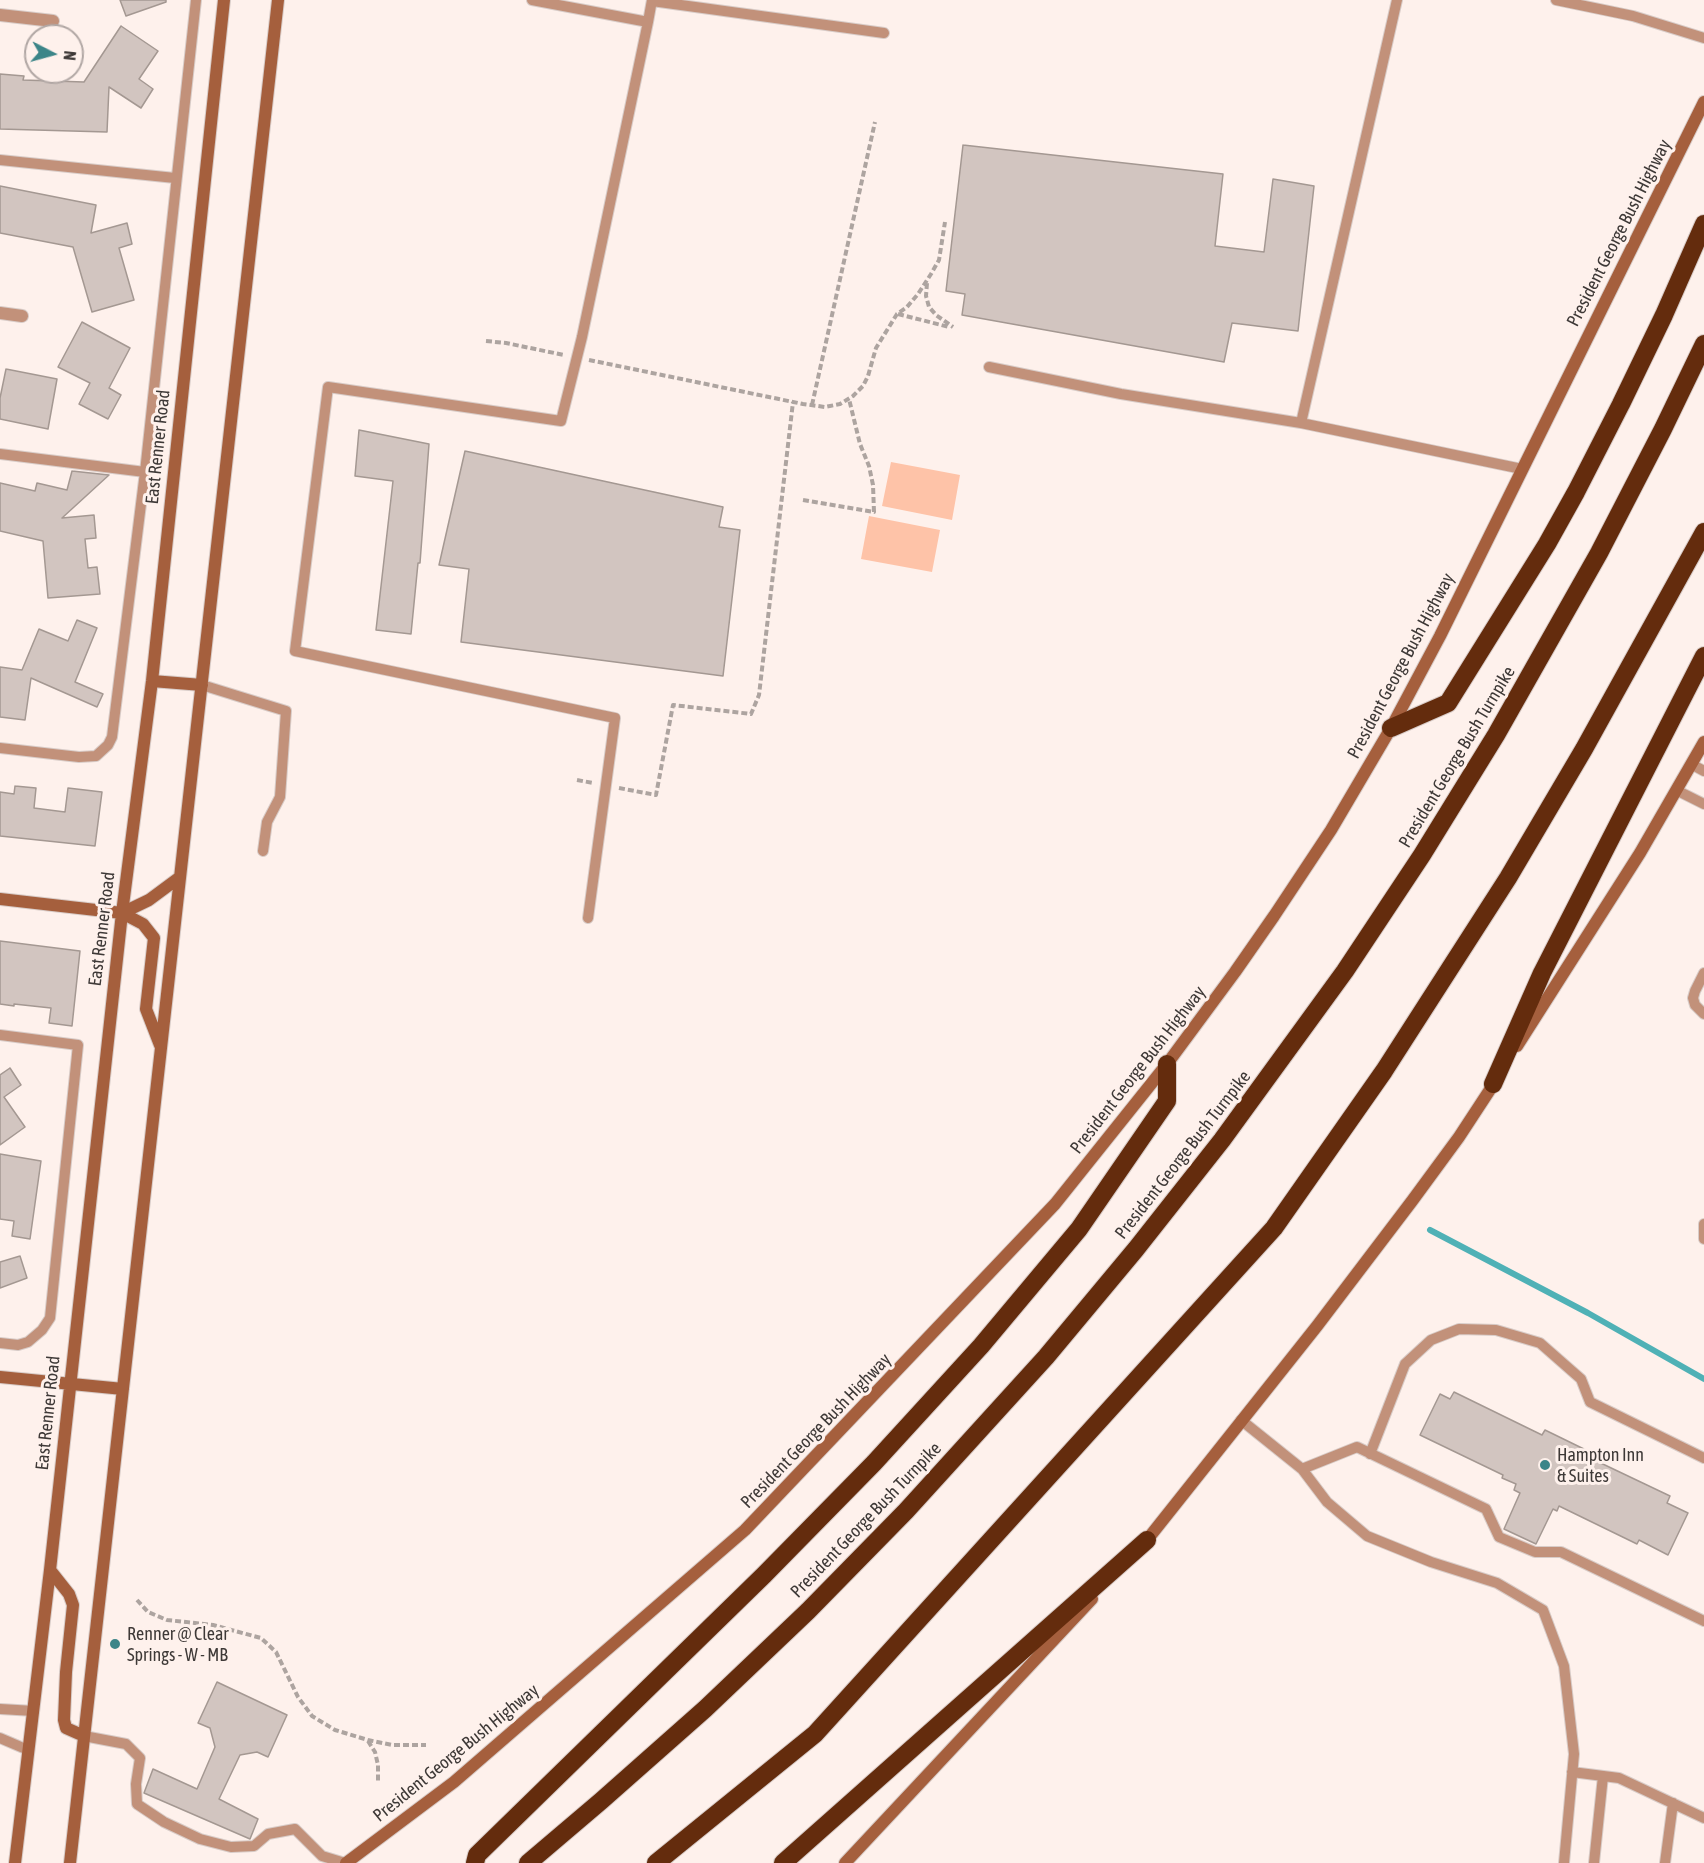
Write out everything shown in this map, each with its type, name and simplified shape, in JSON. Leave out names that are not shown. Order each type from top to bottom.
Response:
[{"type":"highway","points":[[1391,728],[1448,703],[1547,544],[1621,404],[1704,224]]},
{"type":"highway","name":"President George Bush Turnpike","points":[[528,1863],[601,1802],[705,1709],[856,1563],[961,1452],[1046,1357],[1136,1250],[1215,1149],[1345,971],[1460,795],[1532,675],[1594,563],[1704,344]]},
{"type":"highway","points":[[656,1863],[815,1734],[1274,1228],[1384,1071],[1508,878],[1584,749],[1704,532]]},
{"type":"highway","points":[[1493,1084],[1542,973],[1704,656]]},
{"type":"highway","points":[[475,1863],[477,1855],[764,1575],[874,1463],[981,1346],[1079,1229],[1167,1101],[1167,1064]]},
{"type":"highway","points":[[783,1863],[1147,1540]]},
{"type":"main road","name":"East Renner Road","points":[[15,1863],[50,1570],[122,913],[152,681],[224,0]]},
{"type":"main road","points":[[70,1863],[278,0]]},
{"type":"main road","name":"President George Bush Highway","points":[[345,1863],[454,1782],[745,1530],[1055,1204],[1167,1064],[1281,907],[1391,728],[1440,636],[1704,102]]},
{"type":"main road","points":[[152,681],[201,685]]},
{"type":"main road","points":[[844,1863],[1147,1540],[1317,1326],[1459,1137],[1640,853],[1704,741]]},
{"type":"main road","points":[[122,913],[149,900],[180,877]]},
{"type":"main road","points":[[0,898],[122,913],[142,924],[154,938],[146,1009],[161,1047]]},
{"type":"main road","points":[[0,1377],[123,1389]]},
{"type":"main road","points":[[50,1570],[69,1594],[73,1605],[64,1720],[66,1728],[84,1736]]},
{"type":"street","points":[[0,15],[53,21]]},
{"type":"street","points":[[0,313],[22,316]]},
{"type":"lane","points":[[0,748],[80,757],[96,756],[108,745],[112,737],[145,472],[196,0]]},
{"type":"lane","points":[[532,0],[648,22]]},
{"type":"lane","points":[[1301,423],[1397,0]]},
{"type":"lane","points":[[1556,0],[1633,16],[1704,38]]},
{"type":"lane","points":[[588,918],[615,718],[295,651],[328,387],[561,421],[577,358],[652,1],[884,33]]},
{"type":"lane","points":[[0,159],[175,178]]},
{"type":"lane","points":[[989,367],[1121,394],[1301,423],[1522,469]]},
{"type":"lane","points":[[0,454],[145,472]]},
{"type":"lane","points":[[201,685],[286,711],[280,797],[267,822],[263,851]]},
{"type":"lane","points":[[1691,764],[1704,771]]},
{"type":"lane","points":[[1676,790],[1704,804]]},
{"type":"lane","points":[[1704,973],[1693,998],[1695,1005],[1704,1014]]},
{"type":"lane","points":[[0,1035],[78,1045],[50,1318],[42,1330],[28,1342],[18,1345],[0,1343]]},
{"type":"lane","points":[[1704,1224],[1704,1239]]},
{"type":"lane","points":[[1370,1454],[1405,1364],[1431,1340],[1460,1329],[1496,1330],[1540,1343],[1581,1379],[1590,1402],[1704,1458]]},
{"type":"lane","points":[[1241,1419],[1302,1469],[1327,1502],[1367,1536],[1431,1562],[1497,1583],[1543,1610],[1564,1666],[1574,1754],[1564,1863]]},
{"type":"lane","points":[[1302,1469],[1356,1447],[1486,1509],[1499,1537],[1535,1552],[1562,1552],[1704,1621]]},
{"type":"lane","points":[[0,1709],[33,1711]]},
{"type":"lane","points":[[84,1736],[126,1743],[140,1758],[136,1784],[137,1804],[164,1822],[200,1839],[231,1847],[254,1846],[268,1834],[295,1829],[322,1856],[345,1863]]},
{"type":"lane","points":[[0,1738],[28,1750]]},
{"type":"lane","points":[[1572,1772],[1619,1778],[1704,1818]]},
{"type":"lane","points":[[1594,1863],[1603,1776]]},
{"type":"lane","points":[[1665,1863],[1673,1803]]},
{"type":"path","points":[[812,405],[875,122]]},
{"type":"path","points":[[486,342],[506,343],[793,402],[825,407],[840,404],[863,386],[876,348],[897,314],[908,307],[939,260],[945,222]]},
{"type":"path","points":[[897,314],[953,327],[929,307],[926,296],[928,279]]},
{"type":"path","points":[[803,500],[874,512],[873,485],[869,466],[860,444],[849,399]]},
{"type":"path","points":[[577,780],[656,795],[673,705],[751,714],[759,695],[793,402]]},
{"type":"path","points":[[137,1600],[148,1612],[167,1620],[213,1625],[261,1638],[276,1652],[298,1696],[312,1716],[334,1730],[392,1745],[426,1745]]},
{"type":"path","points":[[368,1740],[375,1752],[378,1782]]},
{"type":"shaded area","points":[[891,462],[960,475],[952,520],[882,506]]},
{"type":"shaded area","points":[[869,516],[940,530],[932,572],[861,559]]},
{"type":"building","points":[[120,0],[166,0],[166,2],[126,16]]},
{"type":"building","points":[[121,26],[158,51],[139,79],[153,89],[141,108],[109,87],[107,132],[0,129],[0,74],[24,76],[24,84],[84,84]]},
{"type":"building","points":[[963,145],[1223,174],[1215,246],[1264,252],[1273,179],[1314,186],[1298,331],[1232,323],[1224,362],[962,315],[965,294],[946,291]]},
{"type":"building","points":[[0,186],[96,205],[91,233],[127,223],[132,244],[119,248],[134,300],[92,312],[73,247],[0,233]]},
{"type":"building","points":[[82,322],[130,348],[109,388],[121,395],[108,419],[79,404],[90,383],[58,367]]},
{"type":"building","points":[[6,369],[57,379],[48,429],[0,419],[0,398]]},
{"type":"building","points":[[359,430],[429,444],[420,563],[418,563],[411,634],[376,630],[393,481],[355,476]]},
{"type":"building","points":[[465,451],[723,507],[719,527],[740,530],[723,676],[461,642],[469,569],[439,565]]},
{"type":"building","points":[[72,471],[109,475],[62,518],[94,515],[96,538],[85,539],[88,568],[97,567],[100,594],[48,598],[43,541],[0,531],[0,483],[35,491],[37,483],[67,490]]},
{"type":"building","points":[[77,620],[97,628],[75,682],[103,694],[97,707],[31,678],[25,720],[0,717],[0,667],[22,670],[39,629],[68,641]]},
{"type":"building","points":[[15,786],[36,788],[34,808],[65,812],[68,788],[102,792],[95,846],[0,836],[0,792],[14,794]]},
{"type":"building","points":[[0,941],[80,951],[72,1026],[49,1023],[51,1008],[0,1004]]},
{"type":"building","points":[[10,1068],[21,1085],[4,1097],[25,1127],[0,1145],[0,1075]]},
{"type":"building","points":[[0,1154],[41,1161],[30,1239],[12,1236],[14,1221],[0,1219]]},
{"type":"building","points":[[20,1256],[27,1278],[0,1288],[0,1262]]},
{"type":"building","name":"Hampton Inn & Suites","points":[[1454,1392],[1542,1435],[1545,1430],[1588,1451],[1586,1456],[1670,1496],[1667,1503],[1688,1513],[1668,1555],[1639,1540],[1637,1544],[1559,1506],[1557,1511],[1553,1509],[1536,1544],[1504,1529],[1520,1493],[1514,1490],[1516,1484],[1502,1478],[1503,1475],[1420,1435],[1440,1394],[1450,1399]]},
{"type":"building","points":[[217,1682],[287,1715],[268,1757],[257,1752],[240,1755],[219,1799],[258,1819],[250,1839],[144,1793],[153,1769],[197,1789],[215,1747],[210,1728],[198,1723]]},
{"type":"waterway","points":[[1430,1230],[1588,1313],[1704,1379]]},
{"type":"place","name":"Hampton Inn & Suites","points":[[1545,1465]]},
{"type":"place","name":"Renner @ Clear Springs - W - MB","points":[[115,1644]]}]
